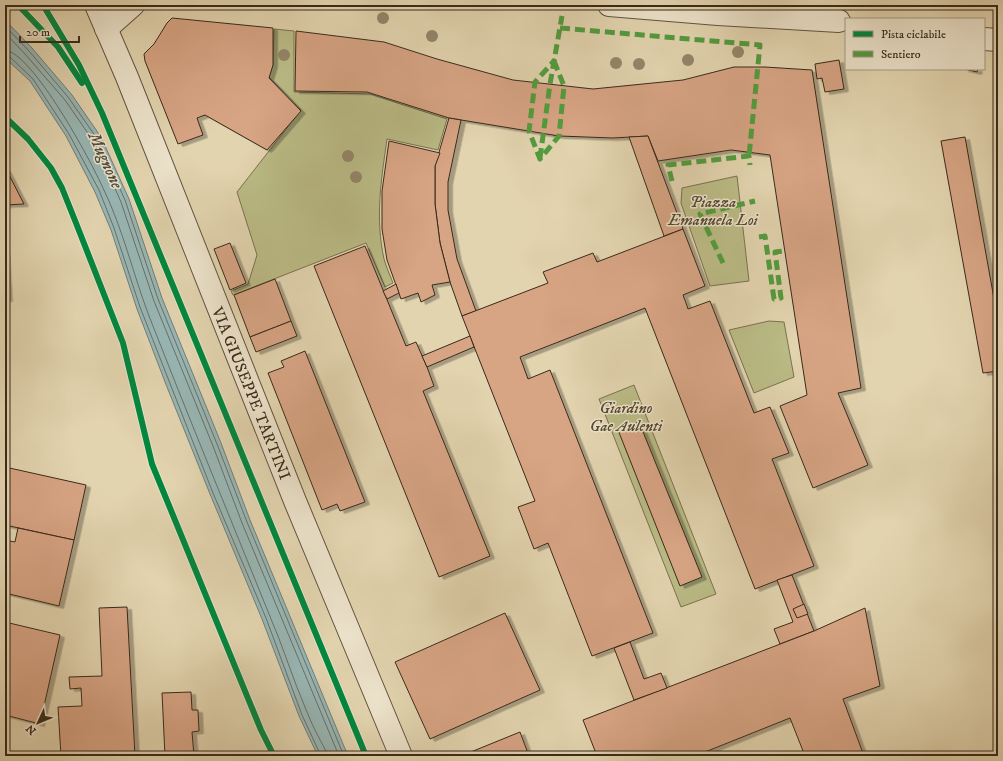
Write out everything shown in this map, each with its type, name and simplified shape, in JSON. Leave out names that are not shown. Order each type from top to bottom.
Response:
[{"type":"street","name":"VIA GIUSEPPE TARTINI","points":[[96,5],[127,77],[295,501],[401,756]]},
{"type":"street","points":[[106,29],[133,5]]},
{"type":"street","points":[[609,5],[718,14],[839,21],[805,5]]},
{"type":"green space","points":[[274,29],[294,31],[294,92],[370,94],[447,119],[438,150],[387,139],[379,214],[381,244],[384,259],[393,283],[385,287],[366,243],[233,295],[231,291],[248,284],[257,255],[237,192],[301,110],[269,77],[273,65]]},
{"type":"green space","name":"Piazza Emanuela Loi","points":[[737,176],[749,281],[710,286],[681,203],[682,188]]},
{"type":"green space","points":[[769,321],[784,322],[794,377],[754,393],[729,330]]},
{"type":"green space","name":"Giardino Gae Aulenti","points":[[634,385],[716,594],[681,607],[599,399]]},
{"type":"water","name":"Mugnone","points":[[5,20],[32,48],[72,95],[101,137],[129,199],[162,298],[221,443],[250,520],[348,756],[318,756],[299,716],[262,619],[167,387],[137,309],[111,230],[95,192],[66,136],[30,81],[5,58]]},
{"type":"building","points":[[172,18],[273,28],[273,65],[269,78],[301,111],[267,150],[205,115],[197,118],[203,135],[178,144],[145,61],[144,54],[154,44],[167,23]]},
{"type":"building","points":[[296,31],[384,42],[437,59],[513,80],[593,89],[683,80],[734,67],[812,70],[861,388],[838,393],[868,465],[813,488],[780,406],[807,395],[770,155],[731,150],[658,161],[648,136],[613,138],[559,136],[449,118],[367,92],[295,91]]},
{"type":"building","points":[[839,60],[844,89],[825,92],[822,78],[817,79],[815,64]]},
{"type":"building","points":[[449,118],[461,120],[448,182],[448,210],[457,259],[476,311],[462,316],[450,282],[440,243],[435,204],[435,166]]},
{"type":"building","points":[[648,136],[683,229],[664,236],[629,137]]},
{"type":"building","points":[[965,137],[998,321],[998,371],[983,373],[941,141]]},
{"type":"building","points":[[389,141],[440,153],[435,166],[435,204],[440,243],[450,282],[432,285],[435,295],[421,302],[418,293],[401,299],[387,260],[382,229],[382,191]]},
{"type":"building","points":[[5,168],[6,169],[24,204],[5,205]]},
{"type":"building","points":[[683,229],[705,286],[683,295],[688,309],[710,301],[754,413],[770,407],[789,453],[772,459],[814,566],[755,589],[645,308],[520,357],[528,379],[550,370],[653,633],[592,656],[548,543],[534,549],[518,507],[535,501],[462,316],[548,283],[543,272],[593,253],[597,262]]},
{"type":"building","points":[[230,243],[246,283],[230,290],[214,249]]},
{"type":"building","points":[[365,246],[406,346],[416,342],[427,367],[434,386],[423,391],[490,556],[439,577],[314,266]]},
{"type":"building","points":[[5,252],[8,299],[5,299]]},
{"type":"building","points":[[275,279],[291,321],[250,337],[234,295]]},
{"type":"building","points":[[396,284],[399,293],[387,299],[383,291]]},
{"type":"building","points":[[291,321],[297,336],[256,352],[250,337]]},
{"type":"building","points":[[470,336],[474,347],[427,367],[422,356]]},
{"type":"building","points":[[305,351],[365,502],[340,511],[337,504],[322,510],[268,373],[284,367],[281,361]]},
{"type":"building","points":[[639,422],[702,577],[680,586],[618,430]]},
{"type":"building","points":[[5,467],[86,485],[74,540],[5,525]]},
{"type":"building","points":[[18,528],[74,540],[59,606],[5,593],[9,579],[5,579],[5,540],[15,542]]},
{"type":"building","points":[[792,575],[814,631],[780,644],[774,629],[793,622],[777,580]]},
{"type":"building","points":[[804,604],[808,614],[797,618],[793,609]]},
{"type":"building","points":[[127,607],[135,756],[61,756],[58,707],[82,706],[81,688],[70,689],[69,677],[102,676],[99,608]]},
{"type":"building","points":[[865,608],[880,686],[843,699],[864,756],[805,756],[790,718],[695,756],[597,756],[583,720],[814,631]]},
{"type":"building","points":[[505,613],[540,690],[430,739],[395,662]]},
{"type":"building","points":[[5,622],[60,635],[40,724],[5,715]]},
{"type":"building","points":[[630,642],[644,679],[661,673],[667,688],[634,700],[614,648]]},
{"type":"building","points":[[191,692],[192,710],[198,710],[199,731],[192,732],[194,756],[165,756],[162,693]]},
{"type":"building","points":[[520,732],[529,756],[461,756]]},
{"type":"marked path","points":[[540,158],[550,84],[562,16]]},
{"type":"marked path","points":[[560,28],[760,45],[749,156]]},
{"type":"marked path","points":[[554,61],[564,86],[559,136],[540,159],[529,131],[535,82],[554,61]]},
{"type":"marked path","points":[[672,181],[668,165],[749,156],[750,165]]},
{"type":"marked path","points":[[723,263],[700,214],[755,201]]},
{"type":"marked path","points":[[759,237],[765,236],[774,299],[781,298],[775,252],[784,251]]},
{"type":"cycle path","points":[[18,5],[58,47],[82,83]]},
{"type":"cycle path","points":[[43,5],[79,65],[102,113],[366,756]]},
{"type":"cycle path","points":[[5,117],[28,139],[51,168],[62,188],[123,343],[152,464],[261,730],[274,756]]}]
